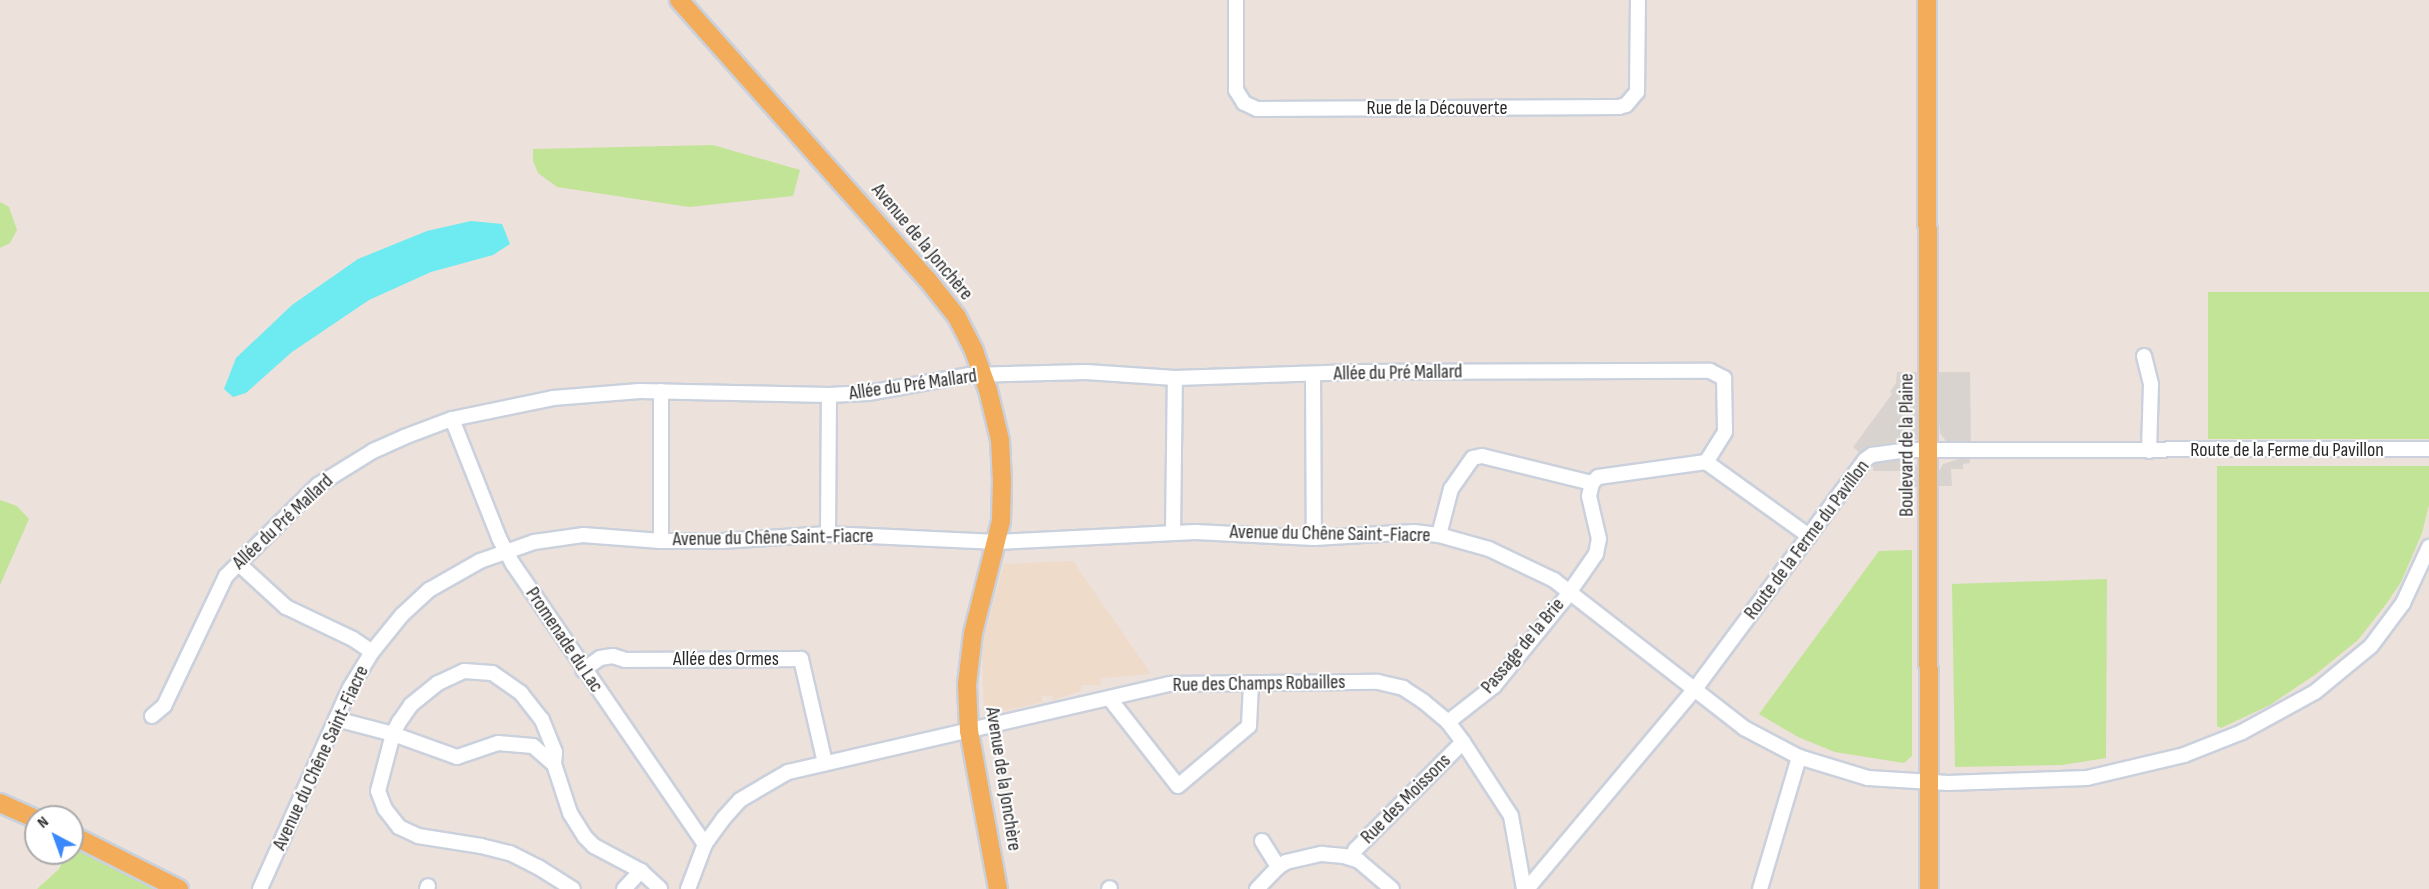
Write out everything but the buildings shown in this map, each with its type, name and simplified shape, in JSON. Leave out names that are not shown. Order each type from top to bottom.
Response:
[{"type":"main road","name":"Avenue de la Jonchère","points":[[679,0],[933,287],[957,317],[974,351],[1000,440],[1002,491],[998,542],[969,656],[969,731],[998,889]]},
{"type":"main road","name":"Boulevard de la Plaine","points":[[1927,0],[1930,428],[1928,452],[1930,482],[1929,889]]},
{"type":"main road","points":[[0,803],[24,814]]},
{"type":"main road","points":[[84,841],[179,889]]},
{"type":"street","name":"Rue de la Découverte","points":[[1236,0],[1236,90],[1244,103],[1257,109],[1619,107],[1626,105],[1637,92],[1638,0]]},
{"type":"street","points":[[2144,356],[2151,384],[2149,452]]},
{"type":"street","name":"Allée du Pré Mallard","points":[[152,716],[164,706],[226,576],[334,473],[394,441],[452,419],[553,398],[661,391],[829,395],[868,393],[908,384],[982,375],[1086,372],[1175,378],[1313,374],[1710,371],[1724,378],[1725,432],[1706,462]]},
{"type":"street","points":[[1313,374],[1314,538]]},
{"type":"street","points":[[1173,533],[1175,378]]},
{"type":"street","points":[[661,391],[661,541]]},
{"type":"street","points":[[828,534],[829,395]]},
{"type":"street","name":"Promenade du Lac","points":[[452,419],[506,551],[583,670],[705,844]]},
{"type":"street","name":"Route de la Ferme du Pavillon","points":[[1526,889],[1695,689],[1865,460],[1872,455],[1909,450],[1928,452],[2149,452],[2429,449]]},
{"type":"street","points":[[1439,535],[1450,489],[1473,458],[1482,456],[1592,483],[1598,477],[1706,462],[1809,536]]},
{"type":"street","name":"Passage de la Brie","points":[[1448,722],[1494,687],[1596,554],[1599,539],[1589,496],[1592,483]]},
{"type":"street","name":"Avenue du Chêne Saint-Fiacre","points":[[260,889],[336,719],[372,652],[402,615],[429,590],[480,561],[534,542],[583,535],[661,541],[722,541],[828,534],[998,542],[1195,532],[1314,538],[1414,532],[1439,535],[1490,549],[1512,558],[1569,591],[1744,728],[1799,757],[1868,778],[1930,782],[2053,781],[2087,778],[2184,755],[2242,732],[2315,692],[2371,646],[2403,603],[2429,547]]},
{"type":"street","points":[[239,564],[286,607],[353,639],[372,652]]},
{"type":"street","name":"Allée des Ormes","points":[[583,670],[600,658],[613,656],[624,660],[801,659],[825,763]]},
{"type":"street","points":[[573,889],[510,853],[418,836],[399,827],[385,809],[378,791],[393,734],[411,705],[438,683],[464,671],[492,673],[521,693],[542,720],[555,752],[554,764],[570,813],[585,837],[594,846],[641,871],[660,889]]},
{"type":"street","name":"Rue des Champs Robailles","points":[[688,889],[705,844],[740,800],[788,772],[1170,684],[1378,682],[1402,688],[1448,722],[1511,816],[1526,889]]},
{"type":"street","points":[[1110,699],[1178,786],[1249,726],[1251,683]]},
{"type":"street","points":[[336,719],[393,734],[457,757],[498,743],[533,746],[554,764]]},
{"type":"street","name":"Rue des Moissons","points":[[1351,858],[1356,849],[1462,742]]},
{"type":"street","points":[[1760,889],[1799,757]]},
{"type":"street","points":[[1262,841],[1278,867]]},
{"type":"street","points":[[1257,889],[1278,867],[1297,859],[1322,854],[1351,858],[1367,867],[1392,889]]},
{"type":"street","points":[[624,889],[641,871]]},
{"type":"shaded area","points":[[1897,372],[1922,372],[1923,430],[1917,439],[1909,444],[1862,455],[1853,447],[1892,394],[1890,392],[1896,383]]},
{"type":"shaded area","points":[[1934,372],[1970,372],[1971,447],[1949,445],[1940,433]]},
{"type":"shaded area","points":[[1969,456],[1970,463],[1963,464],[1963,469],[1951,469],[1952,486],[1938,486],[1937,475],[1943,464]]},
{"type":"shaded area","points":[[1907,457],[1914,461],[1920,472],[1922,486],[1910,488],[1909,471],[1873,471],[1874,459]]},
{"type":"shaded area","points":[[1073,561],[1151,674],[1101,678],[1100,685],[1081,685],[1081,691],[1053,700],[1052,695],[1042,696],[1042,702],[1005,711],[1004,708],[984,709],[982,655],[985,633],[1004,564]]},
{"type":"green space","points":[[713,145],[800,170],[793,196],[689,207],[557,187],[538,173],[533,161],[533,149]]},
{"type":"green space","points":[[0,202],[9,207],[17,230],[10,243],[0,248]]},
{"type":"green space","points":[[2208,292],[2429,292],[2429,439],[2208,439]]},
{"type":"green space","points":[[2217,466],[2429,466],[2429,505],[2422,533],[2401,582],[2358,640],[2316,674],[2270,705],[2221,728],[2217,726]]},
{"type":"green space","points":[[0,500],[17,506],[29,519],[0,585]]},
{"type":"green space","points":[[1912,550],[1912,756],[1904,763],[1835,752],[1798,737],[1759,714],[1879,551]]},
{"type":"green space","points":[[2107,579],[2106,758],[2062,765],[1955,767],[1952,584]]},
{"type":"green space","points":[[84,850],[167,889],[37,889],[61,865],[84,865]]},
{"type":"water","points":[[471,221],[502,224],[510,244],[493,255],[431,272],[369,300],[292,352],[246,393],[233,397],[224,389],[236,358],[292,305],[358,259],[427,231]]}]
